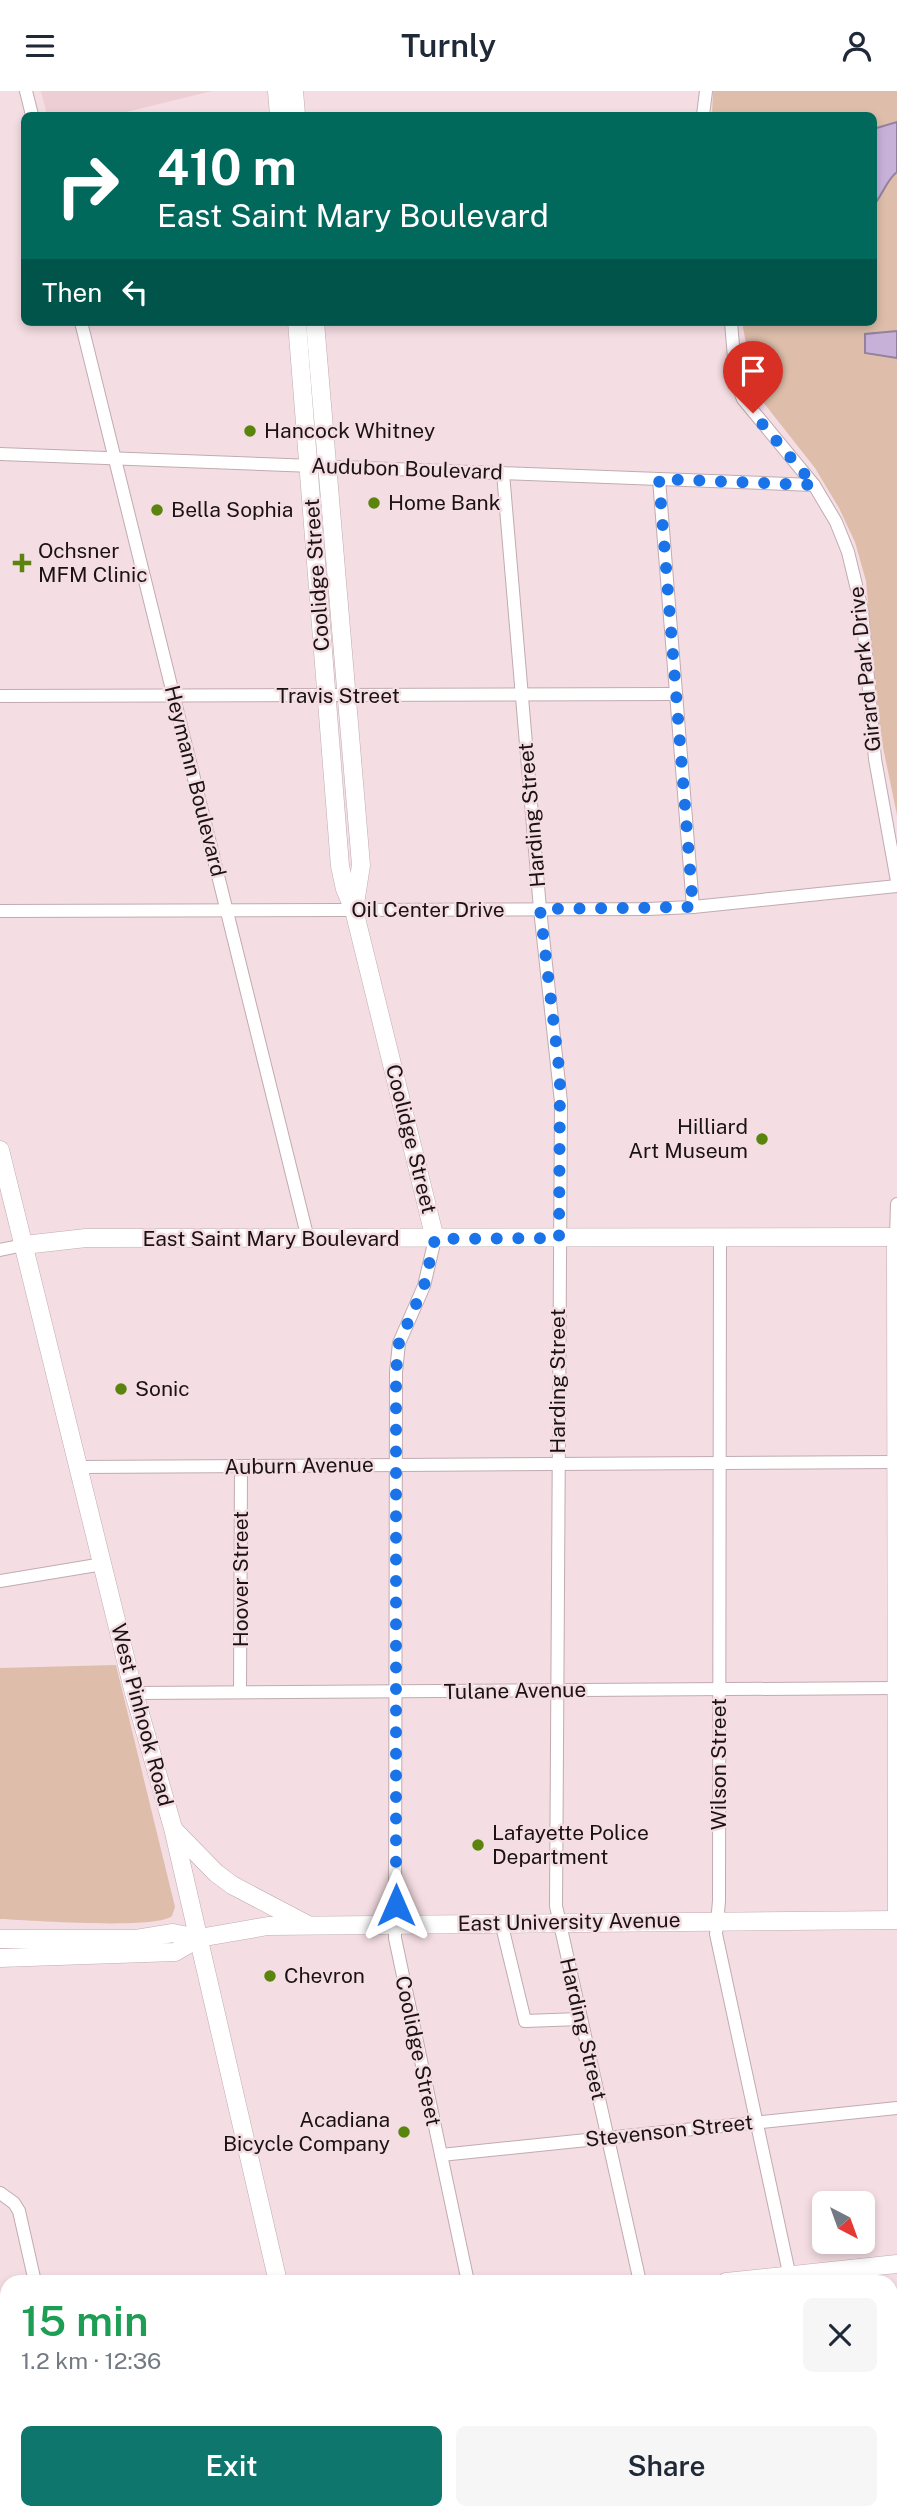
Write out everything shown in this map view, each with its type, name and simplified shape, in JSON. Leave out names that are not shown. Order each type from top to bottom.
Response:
[{"type":"street","points":[[26,91],[31,112]]},
{"type":"street","points":[[277,91],[279,112]]},
{"type":"street","points":[[294,91],[296,112]]},
{"type":"street","points":[[703,112],[706,91]]},
{"type":"street","name":"Heymann Boulevard","points":[[82,326],[308,1240]]},
{"type":"street","name":"Coolidge Street","points":[[298,326],[318,465],[346,696],[361,865],[354,910]]},
{"type":"street","name":"Coolidge Street","points":[[314,326],[326,696],[340,866],[345,889],[354,910],[435,1239],[424,1286],[399,1343],[394,1938],[467,2275]]},
{"type":"street","name":"Girard Park Drive","points":[[731,326],[736,381],[743,399],[814,485],[835,522],[858,591],[875,759],[897,883]]},
{"type":"street","name":"Audubon Boulevard","points":[[0,454],[814,485]]},
{"type":"street","name":"Harding Street","points":[[503,473],[540,909],[560,1076],[556,1906],[638,2275]]},
{"type":"street","points":[[659,479],[693,907]]},
{"type":"street","name":"Travis Street","points":[[0,696],[174,698],[675,694]]},
{"type":"street","name":"Oil Center Drive","points":[[0,911],[693,907],[897,883]]},
{"type":"street","name":"West Pinhook Road","points":[[0,1150],[134,1693],[173,1828],[276,2275]]},
{"type":"street","points":[[897,1204],[897,1919]]},
{"type":"street","name":"Wilson Street","points":[[720,1237],[717,1941],[789,2275]]},
{"type":"street","name":"East Saint Mary Boulevard","points":[[24,1245],[86,1238],[308,1240],[896,1237]]},
{"type":"street","points":[[0,1250],[24,1245]]},
{"type":"street","name":"Auburn Avenue","points":[[79,1467],[896,1462]]},
{"type":"street","name":"Hoover Street","points":[[240,1692],[241,1467]]},
{"type":"street","points":[[0,1581],[103,1564]]},
{"type":"street","name":"Tulane Avenue","points":[[134,1693],[896,1688]]},
{"type":"street","points":[[173,1828],[224,1879],[306,1924]]},
{"type":"street","name":"East University Avenue","points":[[0,1958],[175,1952],[199,1938],[268,1926],[306,1924],[897,1919]]},
{"type":"street","points":[[501,1922],[525,2021],[580,2019]]},
{"type":"street","name":"East University Avenue","points":[[0,1939],[136,1938],[173,1933],[199,1938]]},
{"type":"street","name":"Stevenson Street","points":[[441,2155],[897,2108]]},
{"type":"street","points":[[0,2193],[14,2203],[19,2211],[33,2275]]},
{"type":"street","points":[[819,2275],[897,2264]]},
{"type":"shaded area","points":[[41,91],[212,91],[126,112],[46,112]]},
{"type":"shaded area","points":[[713,91],[897,91],[897,815],[879,728],[866,581],[855,542],[815,468],[755,392],[743,326],[877,326],[877,112],[712,112]]},
{"type":"shaded area","points":[[897,122],[897,172],[877,200],[877,128]]},
{"type":"shaded area","points":[[897,331],[897,358],[865,353],[865,334]]},
{"type":"shaded area","points":[[116,1665],[175,1907],[172,1916],[142,1923],[0,1919],[0,1668]]},
{"type":"place","name":"Hancock Whitney","points":[[250,431]]},
{"type":"place","name":"Home Bank","points":[[374,503]]},
{"type":"place","name":"Bella Sophia","points":[[157,510]]},
{"type":"place","name":"Ochsner MFM Clinic","points":[[22,563]]},
{"type":"place","name":"Hilliard Art Museum","points":[[762,1139]]},
{"type":"place","name":"Sonic","points":[[121,1389]]},
{"type":"place","name":"Lafayette Police Department","points":[[478,1845]]},
{"type":"place","name":"Chevron","points":[[270,1976]]},
{"type":"place","name":"Acadiana Bicycle Company","points":[[404,2132]]},
{"type":"route","points":[[396,1905],[396,1372],[399,1343],[424,1286],[435,1239],[559,1238],[560,1076],[540,909],[693,907],[659,479],[814,485],[773,433],[753,413]]}]
